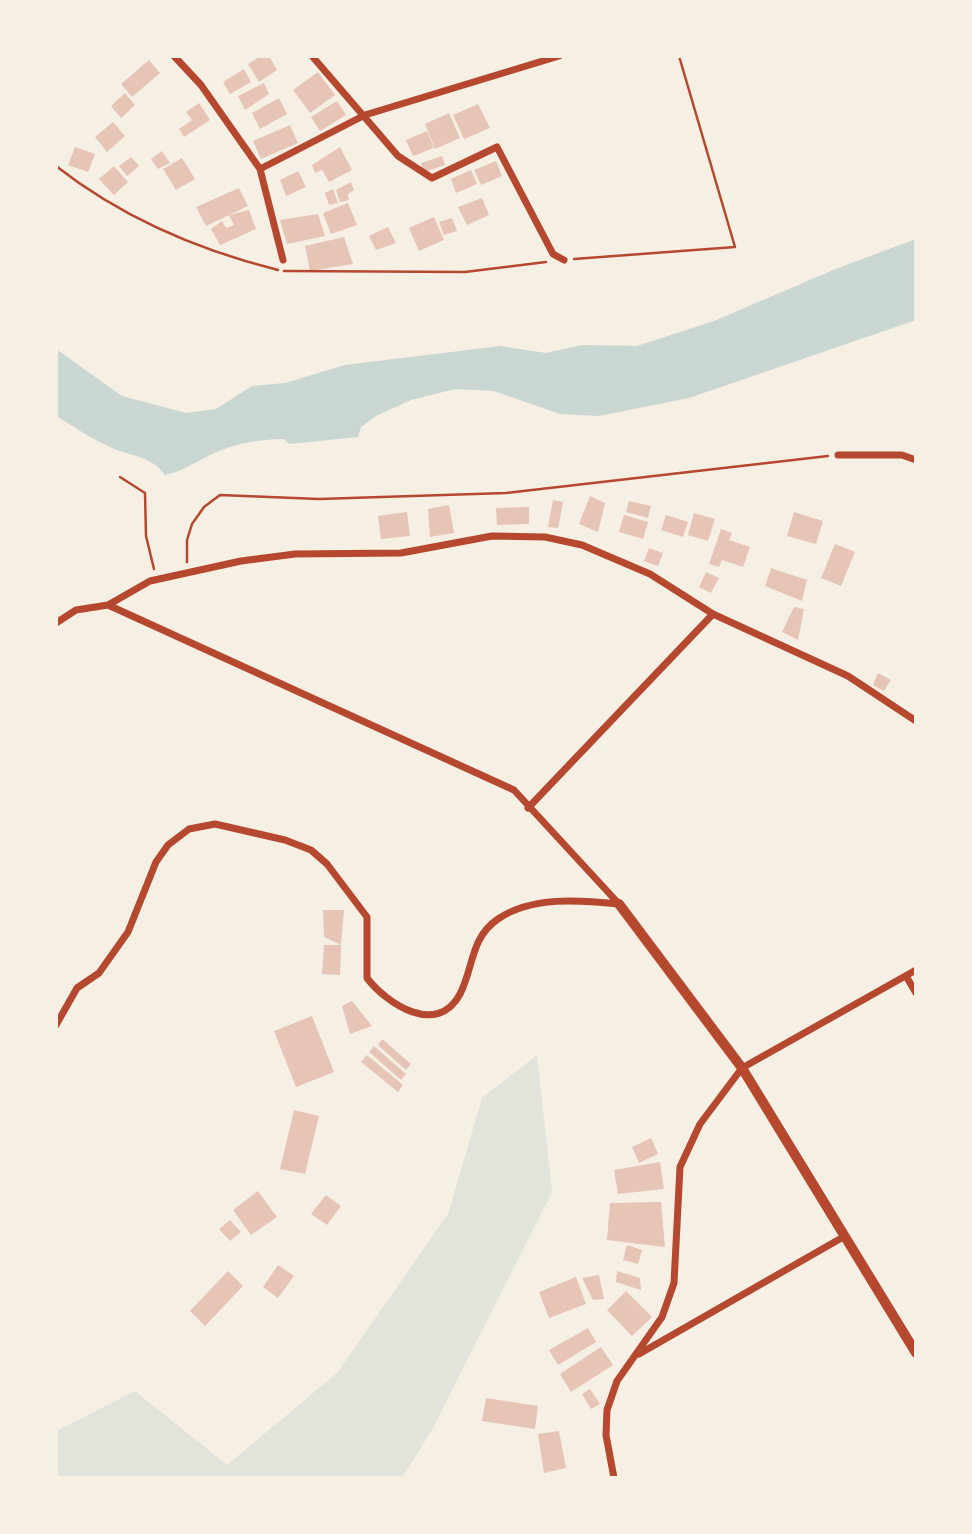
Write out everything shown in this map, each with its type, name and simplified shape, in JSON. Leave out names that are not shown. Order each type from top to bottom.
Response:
[{"type":"street","points":[[174,56],[201,85],[260,169],[283,260]]},
{"type":"street","points":[[312,56],[398,156],[432,178],[497,147],[554,254],[564,260]]},
{"type":"street","points":[[260,169],[365,115],[559,56]]},
{"type":"street","points":[[838,455],[902,455],[916,460]]},
{"type":"street","points":[[56,623],[76,610],[108,605],[156,579],[268,557],[401,553],[483,537],[545,537],[582,545],[640,569],[713,614],[848,676],[916,721]]},
{"type":"street","points":[[108,605],[514,790],[618,904],[742,1069],[916,1353]]},
{"type":"street","points":[[528,808],[713,614]]},
{"type":"street","points":[[56,1025],[78,988],[99,973],[128,932],[156,862],[168,845],[189,829],[215,824],[285,840],[311,850],[327,864],[367,917],[367,978],[397,1007],[416,1014],[433,1014],[450,1006],[460,994],[478,938],[495,921],[513,910],[543,903],[618,904]]},
{"type":"street","points":[[614,1478],[606,1435],[607,1410],[617,1381],[662,1317],[674,1283],[680,1167],[700,1124],[742,1069],[916,970]]},
{"type":"street","points":[[906,976],[916,993]]},
{"type":"street","points":[[635,1356],[845,1236]]},
{"type":"path","points":[[56,166],[162,231],[221,255],[292,273],[465,272],[564,260],[735,247],[679,56]]},
{"type":"path","points":[[187,572],[187,540],[192,524],[204,507],[220,495],[319,499],[506,492],[838,455]]},
{"type":"path","points":[[120,477],[145,493],[146,536],[156,579]]},
{"type":"shaded area","points":[[916,239],[916,320],[689,398],[599,416],[560,414],[494,391],[455,389],[411,400],[376,416],[361,427],[358,437],[289,444],[284,439],[247,443],[220,450],[184,469],[165,475],[146,459],[101,443],[56,416],[56,349],[122,396],[186,413],[216,409],[252,386],[285,383],[345,365],[500,346],[546,353],[583,345],[637,346],[714,321],[838,268]]},
{"type":"shaded area","points":[[537,1055],[552,1192],[432,1430],[402,1478],[56,1478],[56,1431],[135,1391],[227,1465],[337,1373],[448,1214],[482,1098]]},
{"type":"building","points":[[261,56],[269,56],[277,70],[259,82],[248,64]]},
{"type":"building","points":[[149,60],[160,73],[132,97],[121,84]]},
{"type":"building","points":[[244,69],[251,82],[230,94],[223,82]]},
{"type":"building","points":[[318,72],[335,95],[310,113],[293,90]]},
{"type":"building","points":[[264,83],[269,94],[245,110],[238,96]]},
{"type":"building","points":[[125,93],[135,105],[121,118],[111,106]]},
{"type":"building","points":[[279,98],[287,114],[260,129],[252,113]]},
{"type":"building","points":[[337,101],[346,115],[320,131],[311,117]]},
{"type":"building","points":[[199,103],[210,120],[184,137],[179,129],[192,120],[186,112]]},
{"type":"building","points":[[478,104],[490,128],[464,139],[453,115]]},
{"type":"building","points":[[449,113],[460,138],[435,149],[425,124]]},
{"type":"building","points":[[113,122],[125,136],[107,152],[95,137]]},
{"type":"building","points":[[290,125],[298,143],[261,159],[253,141]]},
{"type":"building","points":[[427,131],[434,148],[413,156],[406,140]]},
{"type":"building","points":[[75,147],[95,154],[88,172],[68,165]]},
{"type":"building","points":[[340,147],[352,170],[329,182],[322,170],[315,173],[312,165]]},
{"type":"building","points":[[162,151],[170,163],[158,169],[151,159]]},
{"type":"building","points":[[442,156],[445,165],[424,172],[421,163]]},
{"type":"building","points":[[131,157],[139,166],[127,176],[119,166]]},
{"type":"building","points":[[182,158],[195,179],[176,190],[163,169]]},
{"type":"building","points":[[496,161],[502,176],[481,185],[474,170]]},
{"type":"building","points":[[114,166],[128,182],[114,195],[99,179]]},
{"type":"building","points":[[471,170],[477,184],[456,193],[451,179]]},
{"type":"building","points":[[298,171],[306,187],[286,196],[280,180]]},
{"type":"building","points":[[351,182],[354,190],[348,194],[349,200],[340,202],[336,190]]},
{"type":"building","points":[[239,188],[248,206],[206,226],[196,207]]},
{"type":"building","points":[[333,189],[338,203],[329,205],[325,193]]},
{"type":"building","points":[[482,198],[489,215],[467,225],[458,207]]},
{"type":"building","points":[[348,203],[357,225],[331,234],[323,213]]},
{"type":"building","points":[[249,210],[256,229],[220,245],[211,229],[222,221],[226,228],[234,225],[229,215]]},
{"type":"building","points":[[318,214],[325,236],[287,244],[280,220]]},
{"type":"building","points":[[434,217],[444,240],[419,251],[409,228]]},
{"type":"building","points":[[452,218],[457,231],[444,235],[439,222]]},
{"type":"building","points":[[388,227],[396,243],[376,250],[369,236]]},
{"type":"building","points":[[344,237],[353,264],[310,271],[305,246]]},
{"type":"building","points":[[590,496],[605,503],[598,532],[579,524]]},
{"type":"building","points":[[553,500],[563,502],[558,528],[548,527]]},
{"type":"building","points":[[629,501],[651,506],[648,518],[626,512]]},
{"type":"building","points":[[449,505],[454,533],[430,537],[428,509]]},
{"type":"building","points":[[529,507],[529,524],[497,525],[496,508]]},
{"type":"building","points":[[407,512],[410,536],[381,539],[378,516]]},
{"type":"building","points":[[794,512],[823,521],[816,544],[787,536]]},
{"type":"building","points":[[694,513],[715,519],[708,541],[688,535]]},
{"type":"building","points":[[624,515],[648,522],[643,539],[619,532]]},
{"type":"building","points":[[666,515],[688,522],[683,537],[661,530]]},
{"type":"building","points":[[721,529],[732,533],[729,540],[750,547],[743,567],[722,560],[719,567],[709,564]]},
{"type":"building","points":[[835,544],[855,552],[841,586],[821,578]]},
{"type":"building","points":[[649,548],[663,553],[658,566],[644,561]]},
{"type":"building","points":[[771,568],[807,580],[802,601],[765,586]]},
{"type":"building","points":[[706,572],[719,578],[711,593],[699,587]]},
{"type":"building","points":[[794,607],[804,609],[798,640],[782,632]]},
{"type":"building","points":[[878,673],[891,680],[884,691],[873,685]]},
{"type":"building","points":[[323,910],[344,910],[341,945],[324,937]]},
{"type":"building","points":[[324,945],[341,945],[340,975],[322,974]]},
{"type":"building","points":[[352,1001],[372,1026],[350,1034],[342,1006]]},
{"type":"building","points":[[312,1016],[334,1072],[296,1087],[274,1031]]},
{"type":"building","points":[[382,1039],[411,1064],[406,1070],[378,1045]]},
{"type":"building","points":[[374,1046],[406,1074],[401,1080],[369,1052]]},
{"type":"building","points":[[367,1055],[403,1085],[398,1092],[361,1062]]},
{"type":"building","points":[[294,1110],[319,1116],[305,1174],[280,1169]]},
{"type":"building","points":[[651,1138],[658,1154],[639,1163],[632,1147]]},
{"type":"building","points":[[660,1162],[664,1189],[618,1194],[614,1170]]},
{"type":"building","points":[[258,1191],[277,1217],[251,1235],[233,1210]]},
{"type":"building","points":[[326,1195],[341,1206],[327,1225],[311,1214]]},
{"type":"building","points":[[661,1202],[665,1247],[607,1240],[610,1203]]},
{"type":"building","points":[[230,1220],[241,1232],[230,1241],[219,1229]]},
{"type":"building","points":[[627,1245],[642,1250],[638,1264],[623,1260]]},
{"type":"building","points":[[278,1265],[294,1276],[278,1298],[263,1287]]},
{"type":"building","points":[[228,1271],[243,1286],[205,1326],[190,1311]]},
{"type":"building","points":[[617,1271],[640,1278],[641,1290],[616,1282]]},
{"type":"building","points":[[599,1275],[604,1299],[593,1300],[582,1278]]},
{"type":"building","points":[[576,1277],[586,1304],[549,1318],[539,1292]]},
{"type":"building","points":[[626,1291],[652,1317],[632,1336],[607,1310]]},
{"type":"building","points":[[588,1328],[596,1342],[558,1365],[549,1350]]},
{"type":"building","points":[[601,1347],[613,1365],[571,1392],[560,1374]]},
{"type":"building","points":[[590,1389],[600,1404],[591,1409],[582,1394]]},
{"type":"building","points":[[486,1398],[538,1406],[535,1429],[482,1421]]},
{"type":"building","points":[[559,1431],[566,1468],[544,1473],[538,1434]]}]
